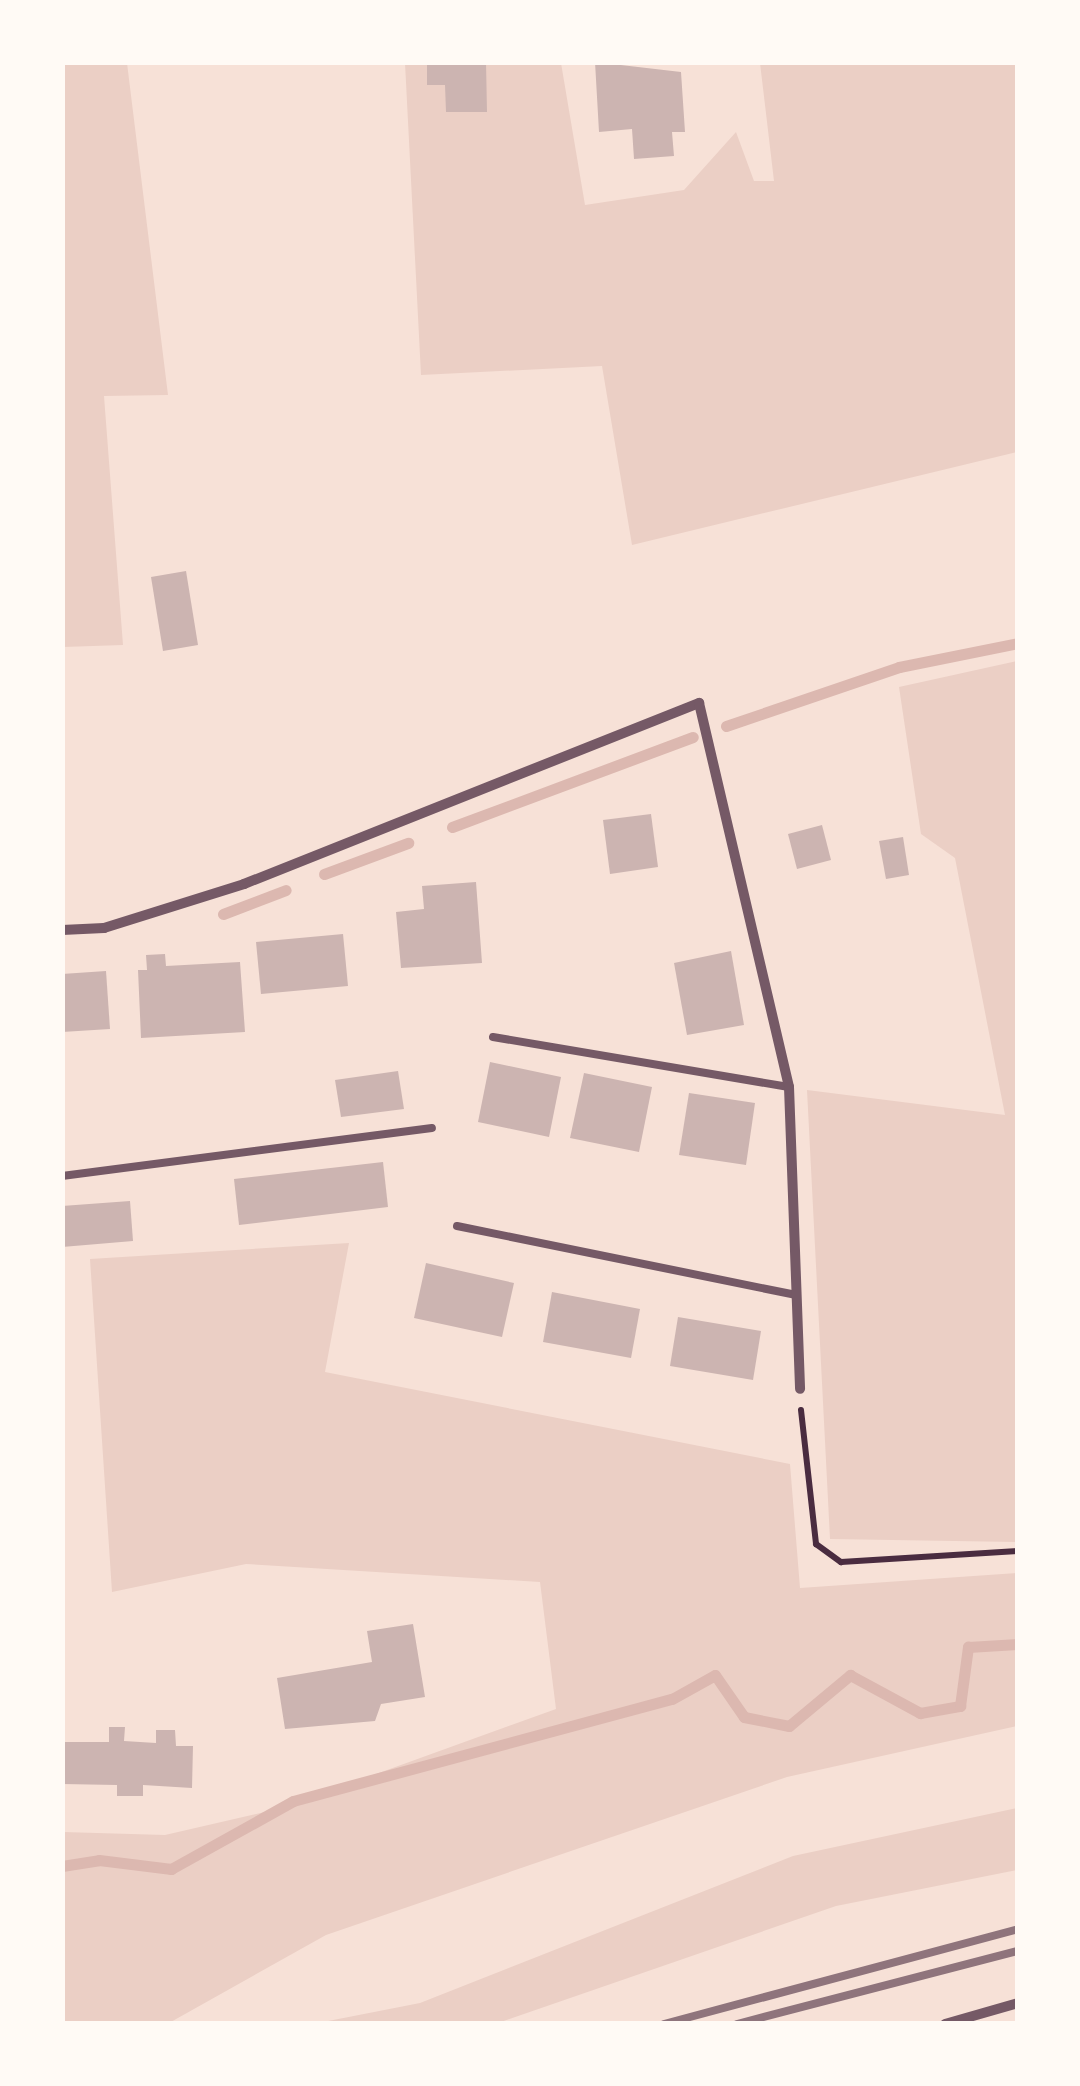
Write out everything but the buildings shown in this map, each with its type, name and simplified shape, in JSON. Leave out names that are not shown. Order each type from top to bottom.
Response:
[{"type":"street","points":[[62,930],[104,928],[244,884],[699,702],[789,1087],[800,1389]]},
{"type":"street","points":[[945,2024],[1018,2003]]},
{"type":"lane","points":[[493,1037],[789,1087]]},
{"type":"lane","points":[[62,1176],[432,1128]]},
{"type":"lane","points":[[456,1226],[795,1295]]},
{"type":"path","points":[[800,1389],[816,1544],[841,1562],[1018,1551]]},
{"type":"shaded area","points":[[62,63],[127,63],[168,395],[104,396],[123,645],[63,647]]},
{"type":"shaded area","points":[[405,63],[561,63],[585,205],[684,190],[736,132],[754,181],[774,181],[760,63],[1017,63],[1017,452],[632,545],[602,366],[421,375]]},
{"type":"shaded area","points":[[1017,661],[1017,1542],[830,1539],[807,1090],[1005,1115],[955,858],[921,834],[899,687]]},
{"type":"shaded area","points":[[349,1243],[325,1372],[790,1464],[800,1588],[1017,1573],[1017,1726],[787,1777],[326,1935],[169,2023],[63,2023],[63,1832],[165,1835],[282,1808],[556,1709],[540,1582],[246,1564],[112,1592],[90,1259]]},
{"type":"shaded area","points":[[1017,1808],[1017,1870],[836,1906],[498,2023],[318,2023],[420,2003],[793,1856]]},
{"type":"waterway","points":[[726,726],[899,667],[1018,643]]},
{"type":"waterway","points":[[452,827],[693,737]]},
{"type":"waterway","points":[[324,874],[408,843]]},
{"type":"waterway","points":[[223,914],[286,890]]},
{"type":"waterway","points":[[62,1866],[99,1860],[171,1869],[293,1801],[672,1699],[715,1675],[744,1717],[789,1726],[850,1675],[920,1713],[960,1706],[968,1647],[1018,1644]]},
{"type":"railway","points":[[664,2024],[1018,1929]]},
{"type":"railway","points":[[737,2024],[1018,1951]]}]
